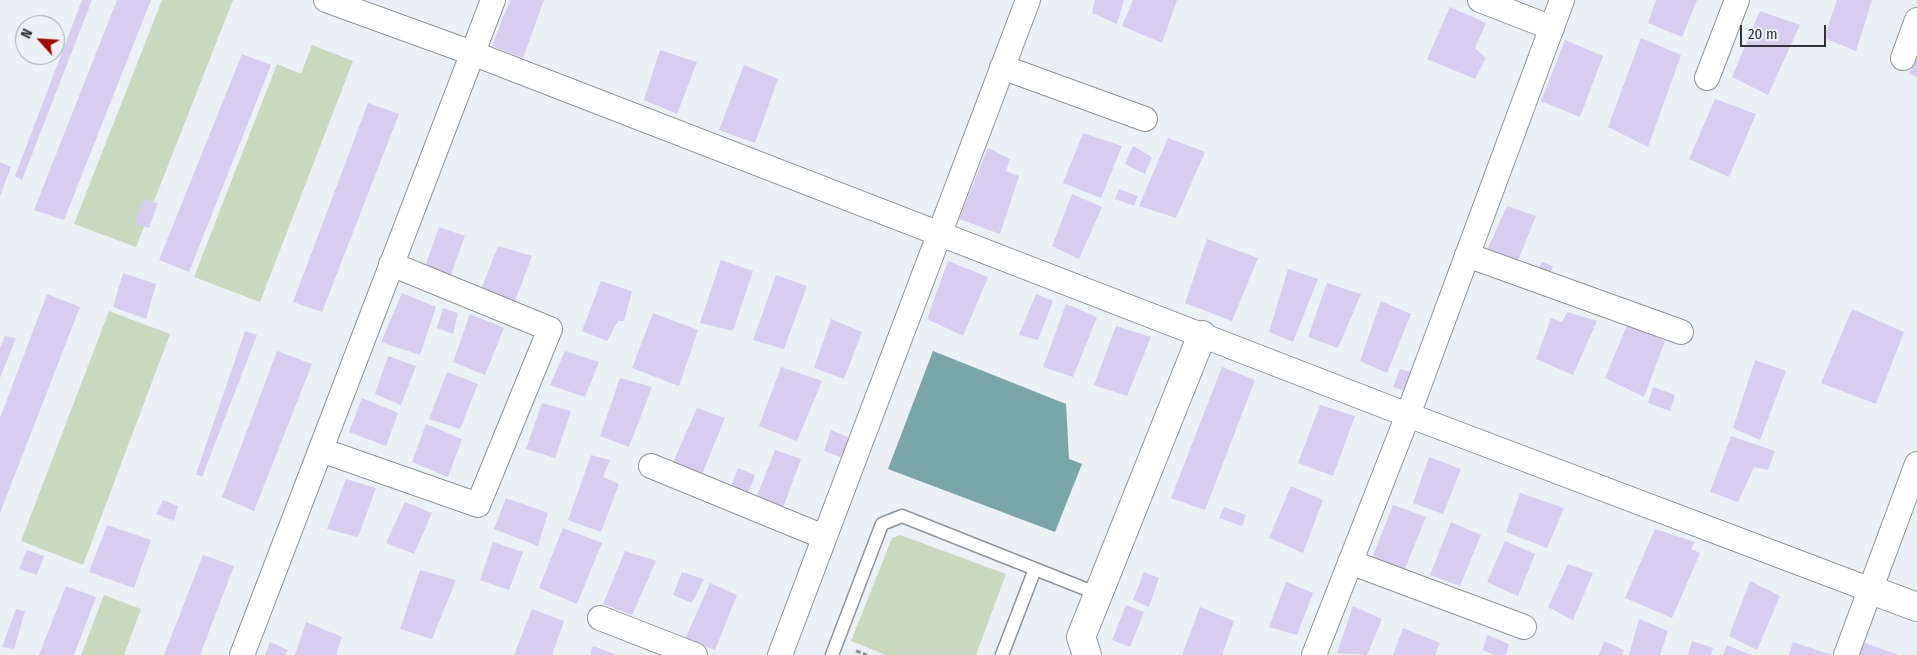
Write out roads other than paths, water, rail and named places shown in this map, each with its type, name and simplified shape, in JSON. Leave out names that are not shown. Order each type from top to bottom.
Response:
[{"type":"street","points":[[326,0],[472,53],[1408,415],[1917,607]]},
{"type":"street","points":[[242,655],[493,0]]},
{"type":"street","points":[[780,655],[1028,0]]},
{"type":"street","points":[[1480,0],[1552,28]]},
{"type":"street","points":[[1314,655],[1408,415],[1562,0]]},
{"type":"street","points":[[1707,78],[1737,0]]},
{"type":"street","points":[[1904,58],[1917,20]]},
{"type":"street","points":[[1002,66],[1145,120]]},
{"type":"street","points":[[1467,254],[1681,332]]},
{"type":"street","points":[[321,450],[478,505],[550,329],[392,264]]},
{"type":"street","points":[[1088,655],[1082,637],[1202,335]]},
{"type":"street","points":[[1846,655],[1917,464]]},
{"type":"street","points":[[651,466],[824,537]]},
{"type":"street","points":[[1350,562],[1524,627]]},
{"type":"street","points":[[600,618],[695,655]]},
{"type":"lane","points":[[832,655],[882,524],[902,516],[1098,594]]},
{"type":"lane","points":[[1002,655],[1035,569]]},
{"type":"water","points":[[933,351],[1066,404],[1069,459],[1082,464],[1055,532],[888,469]]}]
